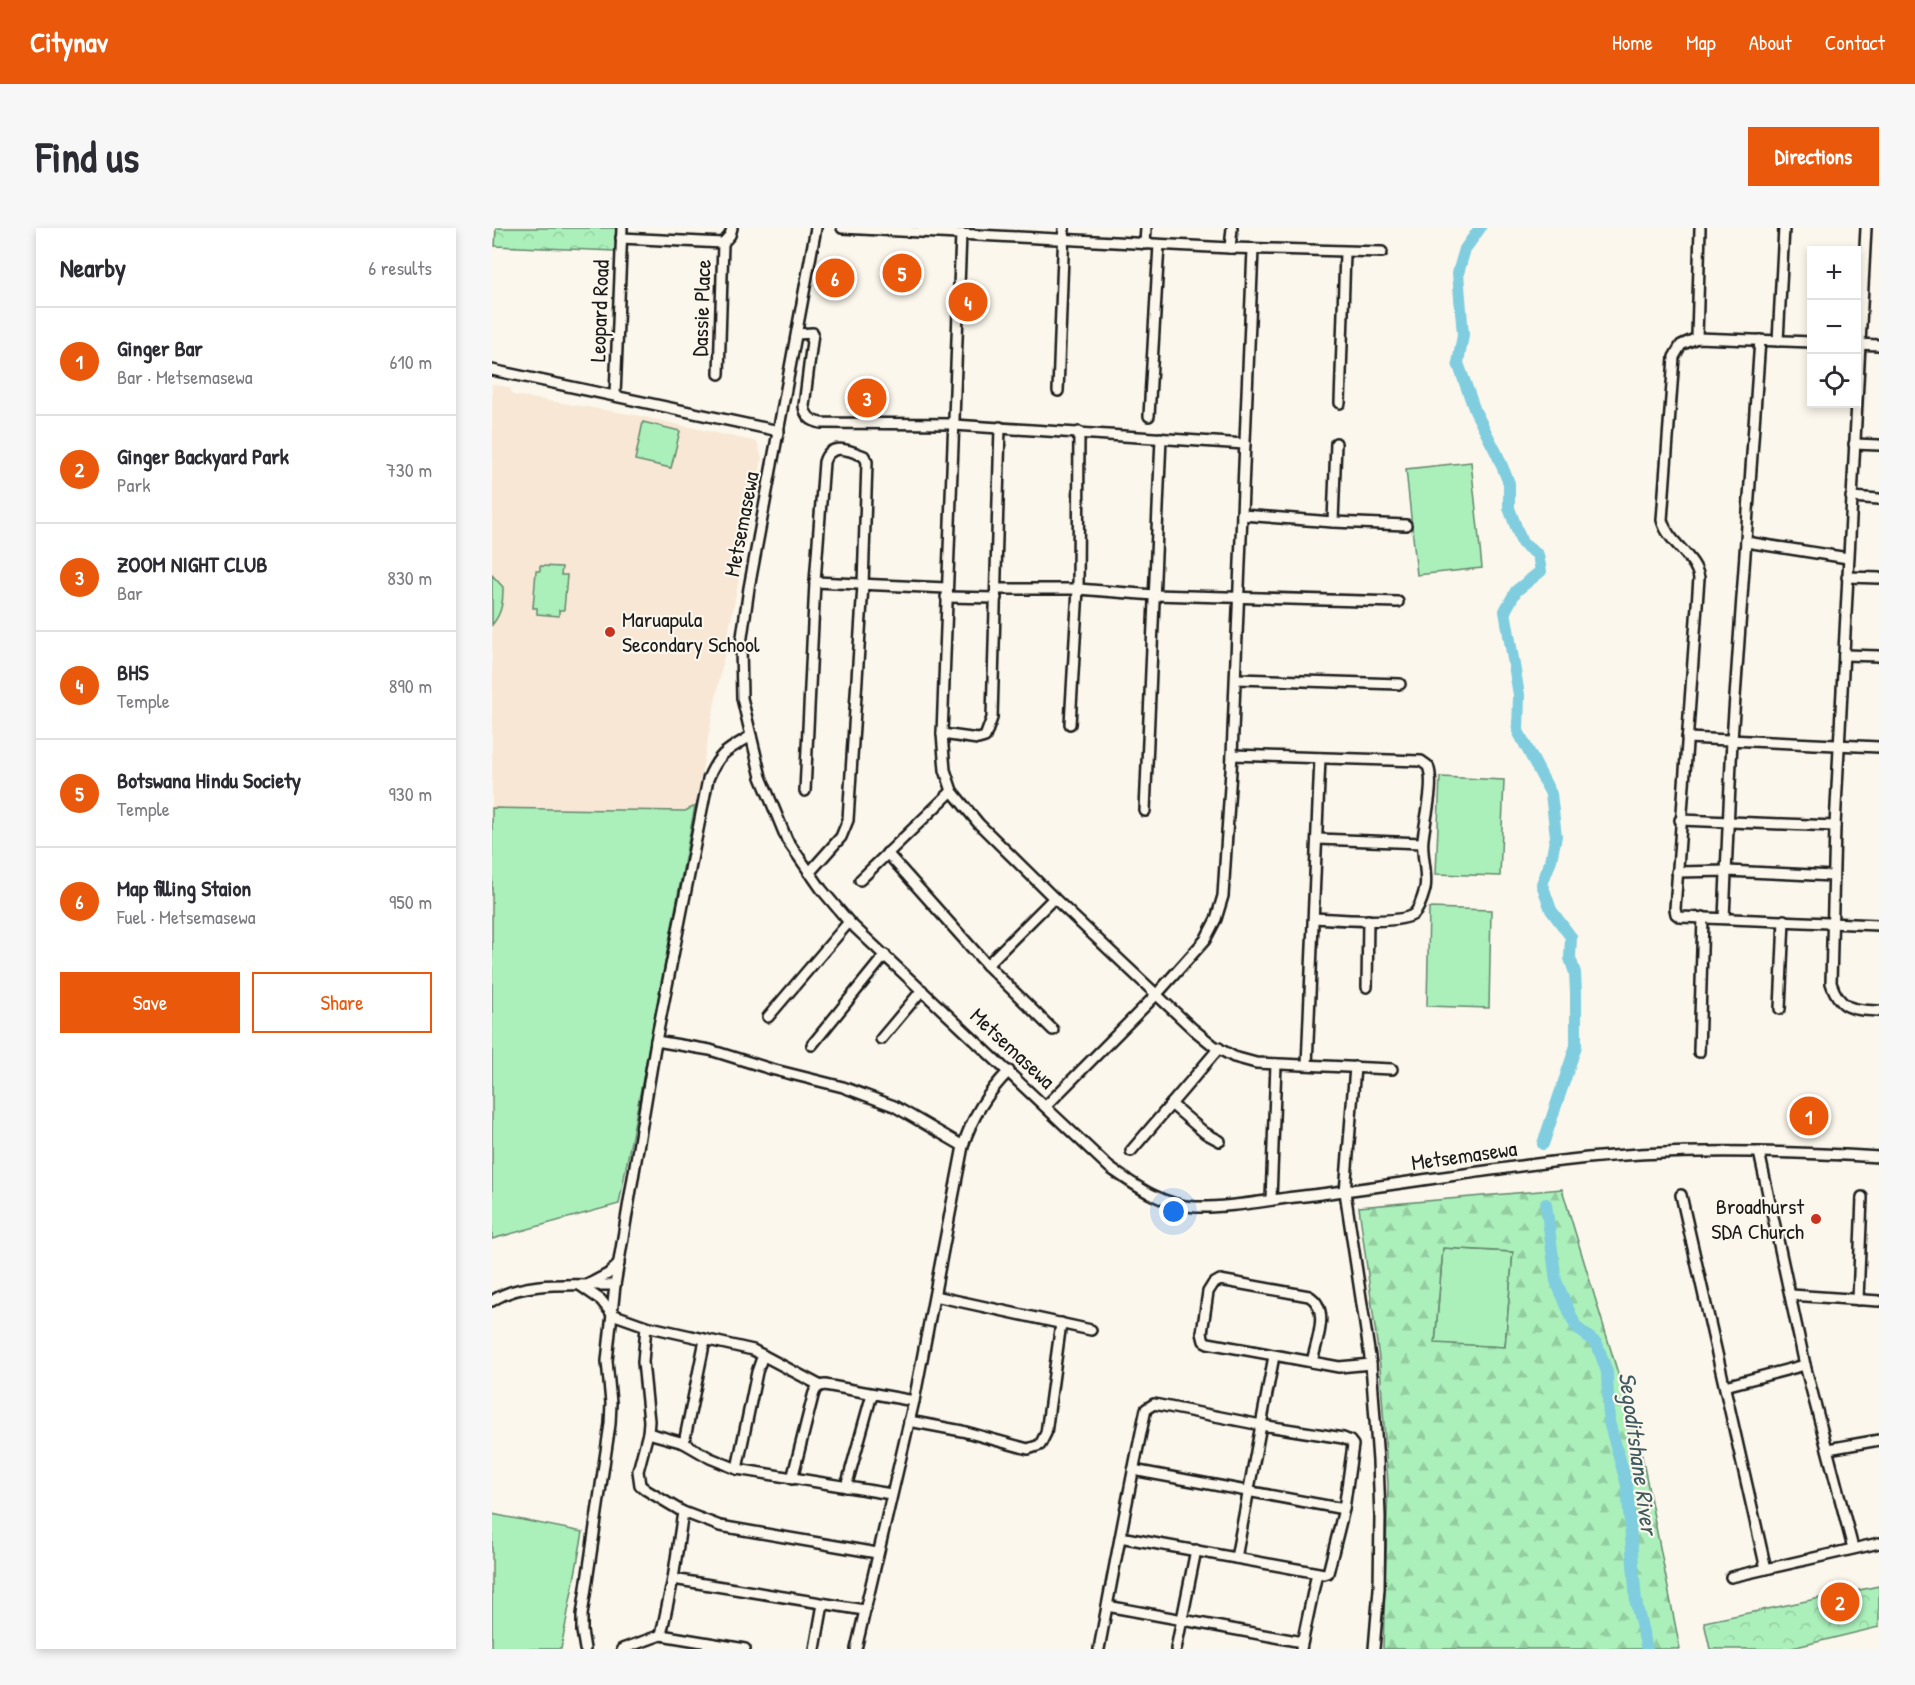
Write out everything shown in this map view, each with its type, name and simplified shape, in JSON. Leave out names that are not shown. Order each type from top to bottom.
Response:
[{"type":"street","points":[[622,233],[723,243],[730,235],[732,228]]},
{"type":"street","name":"Metsemasewa","points":[[816,228],[749,588],[741,644],[742,698],[761,777],[787,840],[809,873],[849,922],[1110,1168],[1159,1199],[1195,1207],[1345,1192],[1572,1160],[1638,1155],[1759,1152],[1879,1157]]},
{"type":"street","points":[[842,228],[961,234],[977,231],[1064,240],[1159,245],[1345,253],[1382,252]]},
{"type":"street","points":[[1058,391],[1064,228]]},
{"type":"street","points":[[1145,244],[1146,228]]},
{"type":"street","points":[[1230,248],[1232,228]]},
{"type":"street","points":[[1697,338],[1700,228]]},
{"type":"street","points":[[1778,341],[1784,228]]},
{"type":"street","points":[[1861,300],[1866,228]]},
{"type":"street","name":"Leopard Road","points":[[615,395],[622,233]]},
{"type":"street","points":[[961,234],[942,734],[945,770],[952,791],[979,824],[1054,898],[1193,1029],[1219,1048],[1234,1057],[1256,1063],[1392,1069]]},
{"type":"street","name":"Dassie Place","points":[[719,374],[723,243]]},
{"type":"street","points":[[1149,416],[1159,245]]},
{"type":"street","points":[[1046,1106],[1156,994],[1205,940],[1216,919],[1223,896],[1236,679],[1253,249]]},
{"type":"street","points":[[1340,403],[1345,253]]},
{"type":"street","points":[[797,334],[813,333],[804,406],[806,415],[813,421],[821,423],[954,424],[1245,444]]},
{"type":"street","points":[[1807,342],[1697,338],[1681,345],[1674,357],[1662,520],[1670,537],[1695,565],[1699,578],[1675,909],[1676,914],[1680,917],[1879,925]]},
{"type":"street","points":[[1724,918],[1732,740],[1760,340]]},
{"type":"street","points":[[1861,344],[1879,345]]},
{"type":"street","points":[[1858,354],[1835,826],[1831,983],[1839,1001],[1846,1006],[1856,1010],[1879,1011]]},
{"type":"street","points":[[492,370],[779,431]]},
{"type":"street","points":[[942,734],[978,739],[985,737],[992,718],[1000,427]]},
{"type":"street","points":[[1070,723],[1078,589],[1079,432]]},
{"type":"street","points":[[1145,811],[1161,438]]},
{"type":"street","points":[[1333,522],[1336,443]]},
{"type":"street","points":[[1854,444],[1879,444]]},
{"type":"street","points":[[806,791],[815,582],[824,462],[832,450],[842,449],[864,456],[867,462],[863,585],[848,820],[841,837],[809,873]]},
{"type":"street","points":[[1851,497],[1879,499]]},
{"type":"street","points":[[1242,515],[1406,525]]},
{"type":"street","points":[[1746,542],[1848,558]]},
{"type":"street","points":[[1847,577],[1879,578]]},
{"type":"street","points":[[815,582],[946,593],[996,594],[1078,589],[1154,595],[1398,602]]},
{"type":"street","points":[[1844,655],[1879,656]]},
{"type":"street","points":[[1236,679],[1400,684]]},
{"type":"street","points":[[585,1649],[581,1622],[610,1424],[611,1403],[607,1361],[615,1285],[656,1041],[708,779],[717,759],[751,735]]},
{"type":"street","points":[[1687,738],[1879,747]]},
{"type":"street","points":[[1232,755],[1426,763],[1430,771],[1430,780],[1422,843],[1426,871],[1425,887],[1415,913],[1406,918],[1368,920],[1314,918]]},
{"type":"street","points":[[1307,1065],[1320,758]]},
{"type":"street","points":[[860,880],[952,791]]},
{"type":"street","points":[[1680,820],[1835,826]]},
{"type":"street","points":[[1318,839],[1422,843]]},
{"type":"street","points":[[888,853],[987,965],[1053,1030]]},
{"type":"street","points":[[1677,872],[1727,871],[1833,876]]},
{"type":"street","points":[[987,965],[1054,898]]},
{"type":"street","points":[[1699,1052],[1703,917]]},
{"type":"street","points":[[1367,987],[1368,920]]},
{"type":"street","points":[[1780,1009],[1784,920]]},
{"type":"street","points":[[768,1017],[849,922]]},
{"type":"street","points":[[812,1044],[885,955]]},
{"type":"street","points":[[881,1040],[922,990]]},
{"type":"street","points":[[656,1041],[710,1050],[771,1069],[843,1087],[894,1106],[963,1146]]},
{"type":"street","points":[[1131,1151],[1219,1048]]},
{"type":"street","points":[[1271,1200],[1276,1064]]},
{"type":"street","points":[[1355,1067],[1345,1192],[1371,1364],[1380,1517],[1379,1589],[1374,1649]]},
{"type":"street","points":[[856,1649],[914,1401],[963,1146],[974,1117],[994,1086],[1009,1071]]},
{"type":"street","points":[[1171,1104],[1205,1133],[1220,1141]]},
{"type":"street","points":[[1759,1152],[1805,1365],[1853,1548]]},
{"type":"street","points":[[1681,1195],[1766,1569]]},
{"type":"street","points":[[1858,1300],[1862,1197]]},
{"type":"street","points":[[583,1286],[595,1282],[619,1264]]},
{"type":"street","points":[[1312,1362],[1321,1318],[1321,1308],[1315,1299],[1220,1280],[1213,1284],[1208,1292],[1202,1329],[1204,1341],[1274,1356],[1339,1367],[1371,1364]]},
{"type":"street","points":[[492,1301],[521,1289],[615,1285]]},
{"type":"street","points":[[583,1286],[601,1300],[612,1314],[646,1326],[753,1350],[819,1385],[914,1401]]},
{"type":"street","points":[[1791,1295],[1879,1301]]},
{"type":"street","points":[[935,1296],[1091,1330]]},
{"type":"street","points":[[909,1421],[962,1431],[1028,1449],[1040,1445],[1046,1433],[1061,1323]]},
{"type":"street","points":[[646,1326],[643,1362],[648,1407],[648,1433],[638,1471],[640,1485],[683,1512],[720,1526],[877,1553]]},
{"type":"street","points":[[684,1443],[705,1340]]},
{"type":"street","points":[[737,1469],[757,1372],[763,1355]]},
{"type":"street","points":[[1236,1558],[1274,1356]]},
{"type":"street","points":[[1725,1386],[1805,1365]]},
{"type":"street","points":[[792,1479],[813,1396],[819,1385]]},
{"type":"street","points":[[846,1487],[872,1394]]},
{"type":"street","points":[[1099,1649],[1120,1537],[1133,1470],[1146,1408],[1149,1405],[1154,1404],[1342,1438],[1353,1445],[1344,1509],[1330,1569],[1324,1574],[1120,1537]]},
{"type":"street","points":[[648,1433],[684,1443],[710,1458],[737,1469],[891,1494]]},
{"type":"street","points":[[1828,1449],[1879,1440]]},
{"type":"street","points":[[1133,1470],[1344,1509]]},
{"type":"street","points":[[661,1635],[673,1579],[683,1512]]},
{"type":"street","points":[[1731,1577],[1879,1543]]},
{"type":"street","points":[[1176,1649],[1196,1550]]},
{"type":"street","points":[[1107,1606],[1302,1645],[1317,1573]]},
{"type":"street","points":[[673,1579],[864,1610]]},
{"type":"street","points":[[815,1649],[823,1604]]},
{"type":"street","points":[[622,1649],[661,1635],[745,1649]]},
{"type":"shaded area","name":"Maruapula Secondary School","points":[[492,384],[510,388],[513,395],[635,415],[757,442],[762,458],[695,806],[685,811],[492,808]]},
{"type":"green space","points":[[496,228],[616,228],[615,251],[495,246]]},
{"type":"green space","points":[[643,422],[680,431],[671,468],[635,460]]},
{"type":"green space","points":[[1471,462],[1482,568],[1417,575],[1406,469]]},
{"type":"green space","points":[[540,566],[562,567],[561,575],[567,575],[564,610],[559,610],[559,616],[537,614],[537,608],[533,608],[536,571],[540,571]]},
{"type":"green space","points":[[492,575],[503,587],[503,598],[498,616],[492,625]]},
{"type":"green space","points":[[1440,777],[1504,780],[1500,876],[1436,874]]},
{"type":"green space","points":[[695,806],[619,1204],[492,1239],[492,808],[685,811]]},
{"type":"green space","points":[[1429,908],[1491,910],[1489,1008],[1427,1006]]},
{"type":"green space","points":[[1562,1189],[1640,1446],[1680,1649],[1383,1649],[1388,1484],[1380,1366],[1359,1207]],"holes":[[[1443,1248],[1513,1252],[1505,1347],[1435,1343]]]},
{"type":"green space","points":[[1443,1248],[1513,1252],[1505,1347],[1435,1344]]},
{"type":"green space","points":[[492,1514],[583,1532],[561,1649],[492,1649]]},
{"type":"green space","points":[[1879,1586],[1879,1627],[1788,1649],[1710,1649],[1704,1622]]},
{"type":"waterway","name":"Segoditshane River","points":[[1480,228],[1465,249],[1458,273],[1463,335],[1458,363],[1475,411],[1509,483],[1509,508],[1522,543],[1538,555],[1541,571],[1516,591],[1505,611],[1519,695],[1518,731],[1551,794],[1556,836],[1551,860],[1542,884],[1551,910],[1571,937],[1570,958],[1575,973],[1576,1046],[1543,1144]]},
{"type":"waterway","name":"Segoditshane River","points":[[1546,1204],[1556,1281],[1576,1327],[1597,1344],[1607,1372],[1609,1422],[1627,1485],[1636,1603],[1647,1649]]},
{"type":"place","name":"Botswana Hindu Society","points":[[902,273]]},
{"type":"place","name":"Map filling Staion","points":[[835,278]]},
{"type":"place","name":"BHS","points":[[968,302]]},
{"type":"place","name":"ZOOM NIGHT CLUB","points":[[867,398]]},
{"type":"place","name":"Maruapula Secondary School","points":[[610,632]]},
{"type":"place","name":"Ginger Bar","points":[[1809,1116]]},
{"type":"place","name":"Broadhurst SDA Church","points":[[1816,1219]]},
{"type":"place","name":"Ginger Backyard Park","points":[[1840,1602]]}]
